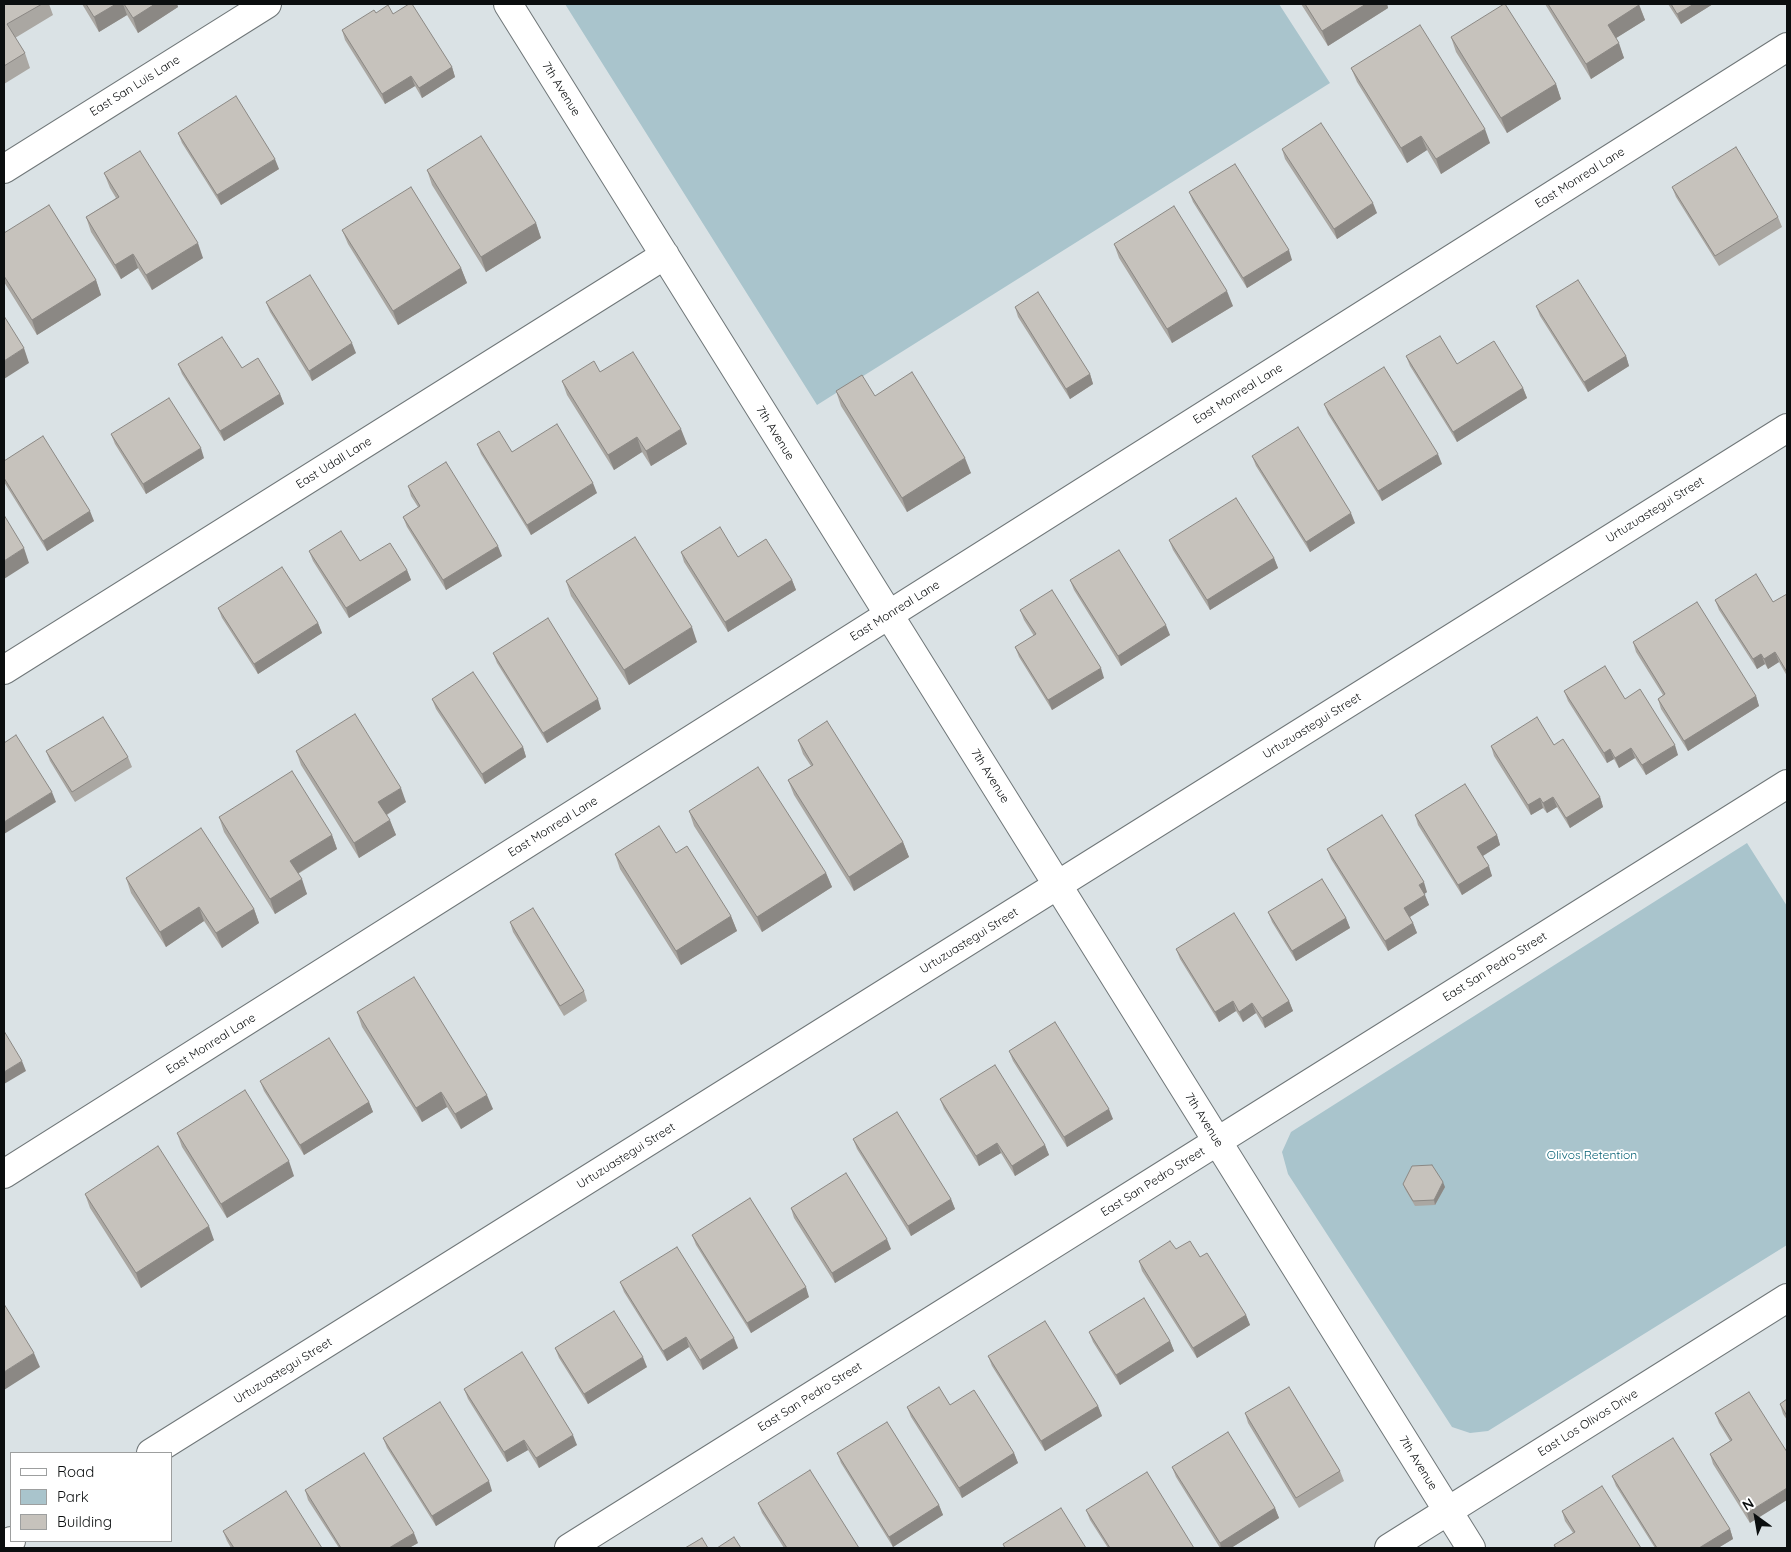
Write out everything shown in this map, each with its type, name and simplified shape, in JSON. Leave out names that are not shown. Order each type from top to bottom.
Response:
[{"type":"street","name":"East San Luis Lane","points":[[4,169],[267,4]]},
{"type":"street","name":"7th Avenue","points":[[508,4],[1471,1548]]},
{"type":"street","name":"East Monreal Lane","points":[[4,1174],[1787,47]]},
{"type":"street","name":"East Udall Lane","points":[[4,670],[665,255]]},
{"type":"street","name":"Urtuzuastegui Street","points":[[153,1452],[1787,428]]},
{"type":"street","name":"East San Pedro Street","points":[[569,1548],[1787,784]]},
{"type":"street","name":"East Los Olivos Drive","points":[[1389,1548],[1787,1298]]},
{"type":"green space","points":[[565,4],[1279,4],[1330,83],[817,405]]},
{"type":"green space","name":"Olivos Retention","points":[[1747,843],[1787,906],[1787,1245],[1488,1431],[1470,1433],[1452,1427],[1288,1174],[1282,1152],[1291,1132]]},
{"type":"building","points":[[4,4],[42,4],[7,24],[25,53],[4,66]]},
{"type":"building","points":[[86,4],[116,4],[94,17]]},
{"type":"building","points":[[124,4],[155,4],[133,18]]},
{"type":"building","points":[[412,4],[452,67],[419,88],[411,76],[382,94],[342,30],[374,10],[376,13],[388,5],[393,14]]},
{"type":"building","points":[[1305,4],[1366,4],[1322,31]]},
{"type":"building","points":[[1504,4],[1556,84],[1501,118],[1451,37]]},
{"type":"building","points":[[1548,4],[1639,5],[1608,25],[1619,43],[1586,64]]},
{"type":"building","points":[[1671,4],[1694,4],[1677,14]]},
{"type":"building","points":[[1420,25],[1485,129],[1436,159],[1421,136],[1401,148],[1351,68]]},
{"type":"building","points":[[236,96],[275,159],[217,195],[178,133]]},
{"type":"building","points":[[1321,123],[1373,203],[1334,229],[1282,149]]},
{"type":"building","points":[[481,136],[536,223],[481,257],[427,170]]},
{"type":"building","points":[[1736,147],[1778,217],[1715,256],[1672,187]]},
{"type":"building","points":[[140,151],[198,243],[146,275],[133,254],[115,265],[86,217],[119,197],[104,173]]},
{"type":"building","points":[[1235,164],[1289,250],[1243,278],[1189,192]]},
{"type":"building","points":[[411,187],[461,268],[393,311],[342,230]]},
{"type":"building","points":[[49,205],[96,280],[32,320],[4,276],[4,233]]},
{"type":"building","points":[[1174,206],[1227,291],[1167,329],[1114,244]]},
{"type":"building","points":[[310,275],[352,343],[309,371],[266,302]]},
{"type":"building","points":[[1578,280],[1626,356],[1584,382],[1536,306]]},
{"type":"building","points":[[1038,292],[1090,374],[1066,389],[1015,307]]},
{"type":"building","points":[[4,316],[24,348],[4,361]]},
{"type":"building","points":[[1440,336],[1457,364],[1494,341],[1523,388],[1453,432],[1406,356]]},
{"type":"building","points":[[222,337],[242,368],[258,358],[280,394],[220,431],[178,364]]},
{"type":"building","points":[[633,352],[681,429],[646,451],[637,437],[608,455],[562,381],[594,361],[600,372]]},
{"type":"building","points":[[1384,367],[1438,454],[1378,491],[1324,404]]},
{"type":"building","points":[[912,372],[965,458],[902,498],[836,391],[862,375],[875,396]]},
{"type":"building","points":[[169,398],[201,448],[143,484],[111,434]]},
{"type":"building","points":[[557,424],[593,483],[527,525],[477,444],[499,431],[512,452]]},
{"type":"building","points":[[1298,427],[1351,513],[1306,542],[1252,456]]},
{"type":"building","points":[[43,436],[90,511],[43,541],[4,478],[4,461]]},
{"type":"building","points":[[446,462],[498,546],[443,580],[403,517],[420,506],[408,486]]},
{"type":"building","points":[[1236,498],[1274,558],[1207,600],[1169,540]]},
{"type":"building","points":[[4,515],[24,548],[4,561]]},
{"type":"building","points":[[720,527],[738,557],[766,539],[792,580],[725,622],[681,552]]},
{"type":"building","points":[[341,531],[360,561],[390,543],[407,570],[346,608],[309,551]]},
{"type":"building","points":[[635,537],[692,627],[624,670],[566,581]]},
{"type":"building","points":[[1119,550],[1166,625],[1118,656],[1070,580]]},
{"type":"building","points":[[282,567],[318,623],[254,664],[218,608]]},
{"type":"building","points":[[1756,574],[1773,602],[1787,594],[1787,672],[1775,652],[1764,659],[1761,654],[1753,659],[1715,600]]},
{"type":"building","points":[[1052,590],[1101,668],[1048,700],[1015,647],[1036,634],[1020,610]]},
{"type":"building","points":[[1697,602],[1756,696],[1684,741],[1658,699],[1665,694],[1633,642]]},
{"type":"building","points":[[548,618],[598,699],[543,733],[493,653]]},
{"type":"building","points":[[1605,666],[1625,699],[1640,689],[1675,745],[1642,765],[1631,748],[1615,758],[1610,749],[1604,753],[1564,691]]},
{"type":"building","points":[[473,672],[523,747],[482,774],[432,699]]},
{"type":"building","points":[[355,714],[401,788],[378,802],[390,820],[354,843],[296,751]]},
{"type":"building","points":[[103,717],[128,757],[72,792],[46,751]]},
{"type":"building","points":[[1537,717],[1554,745],[1563,739],[1600,797],[1566,818],[1553,797],[1543,803],[1540,798],[1528,805],[1491,746]]},
{"type":"building","points":[[827,721],[903,842],[849,877],[788,780],[813,765],[798,740]]},
{"type":"building","points":[[16,735],[52,792],[4,822],[4,743]]},
{"type":"building","points":[[758,767],[826,873],[757,917],[689,811]]},
{"type":"building","points":[[292,771],[332,835],[290,861],[302,879],[270,899],[219,817]]},
{"type":"building","points":[[1465,784],[1497,835],[1477,847],[1489,866],[1458,885],[1415,815]]},
{"type":"building","points":[[1382,815],[1424,882],[1419,885],[1425,895],[1404,908],[1413,923],[1385,941],[1327,849]]},
{"type":"building","points":[[659,826],[676,853],[687,846],[731,916],[676,951],[615,854]]},
{"type":"building","points":[[201,828],[254,909],[216,933],[199,907],[160,932],[126,878]]},
{"type":"building","points":[[1322,879],[1346,918],[1292,951],[1268,912]]},
{"type":"building","points":[[533,908],[584,991],[560,1006],[510,922]]},
{"type":"building","points":[[1234,913],[1289,1001],[1262,1018],[1252,1003],[1239,1012],[1233,1001],[1215,1012],[1176,949]]},
{"type":"building","points":[[414,977],[487,1095],[455,1114],[441,1092],[416,1108],[357,1012]]},
{"type":"building","points":[[1055,1022],[1109,1109],[1064,1137],[1009,1051]]},
{"type":"building","points":[[4,1031],[22,1061],[4,1072]]},
{"type":"building","points":[[329,1038],[369,1102],[300,1145],[260,1081]]},
{"type":"building","points":[[995,1065],[1045,1145],[1012,1166],[997,1143],[976,1156],[940,1099]]},
{"type":"building","points":[[245,1090],[289,1161],[221,1204],[177,1133]]},
{"type":"building","points":[[897,1112],[951,1199],[908,1226],[853,1139]]},
{"type":"building","points":[[158,1146],[209,1226],[136,1273],[85,1194]]},
{"type":"building","points":[[1432,1165],[1443,1182],[1434,1200],[1413,1201],[1403,1184],[1412,1166]]},
{"type":"building","points":[[846,1173],[887,1239],[832,1273],[791,1208]]},
{"type":"building","points":[[750,1198],[806,1287],[747,1323],[692,1235]]},
{"type":"building","points":[[1170,1241],[1176,1249],[1190,1241],[1200,1257],[1207,1253],[1246,1315],[1193,1348],[1139,1261]]},
{"type":"building","points":[[677,1247],[734,1338],[700,1360],[686,1337],[663,1351],[620,1282]]},
{"type":"building","points":[[1144,1298],[1170,1341],[1116,1375],[1089,1332]]},
{"type":"building","points":[[4,1304],[34,1353],[4,1372]]},
{"type":"building","points":[[614,1311],[643,1357],[584,1394],[555,1348]]},
{"type":"building","points":[[1045,1321],[1098,1406],[1041,1441],[988,1356]]},
{"type":"building","points":[[522,1352],[573,1435],[536,1458],[524,1440],[504,1452],[464,1389]]},
{"type":"building","points":[[939,1387],[950,1405],[974,1390],[1014,1453],[959,1488],[907,1407]]},
{"type":"building","points":[[1289,1387],[1340,1471],[1296,1498],[1245,1413]]},
{"type":"building","points":[[1749,1392],[1787,1452],[1787,1488],[1747,1513],[1710,1454],[1732,1440],[1715,1413]]},
{"type":"building","points":[[1787,1399],[1787,1416],[1780,1404]]},
{"type":"building","points":[[440,1402],[489,1481],[432,1516],[383,1438]]},
{"type":"building","points":[[887,1422],[939,1505],[889,1537],[837,1453]]},
{"type":"building","points":[[1228,1432],[1275,1508],[1220,1543],[1172,1467]]},
{"type":"building","points":[[1673,1438],[1730,1529],[1699,1548],[1657,1548],[1612,1476]]},
{"type":"building","points":[[364,1453],[414,1533],[389,1548],[341,1548],[305,1490]]},
{"type":"building","points":[[810,1470],[859,1548],[787,1548],[758,1503]]},
{"type":"building","points":[[1147,1472],[1194,1548],[1110,1548],[1086,1510]]},
{"type":"building","points":[[1602,1486],[1641,1548],[1556,1548],[1554,1545],[1575,1532],[1562,1511]]},
{"type":"building","points":[[286,1491],[322,1548],[234,1548],[223,1531]]},
{"type":"building","points":[[1061,1508],[1086,1548],[1005,1548],[1003,1544]]},
{"type":"building","points":[[734,1537],[741,1548],[717,1548]]},
{"type":"building","points":[[702,1538],[708,1548],[685,1548]]}]
